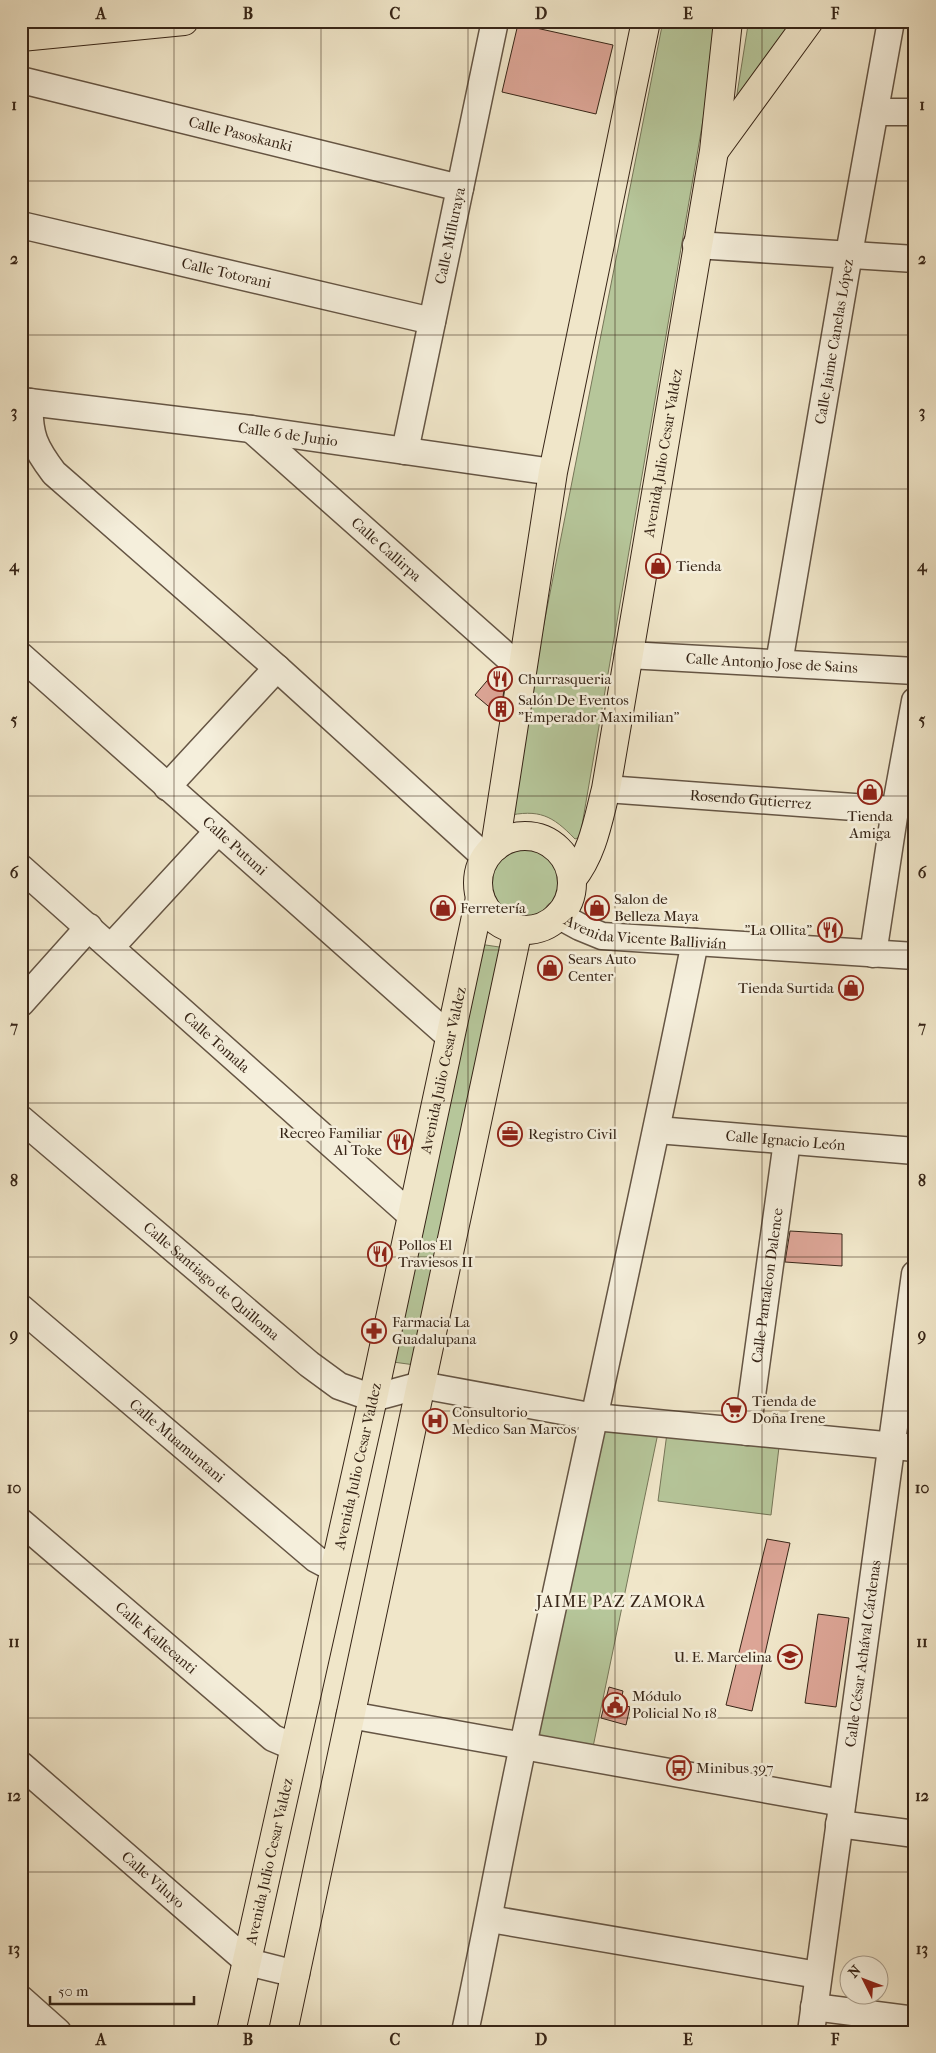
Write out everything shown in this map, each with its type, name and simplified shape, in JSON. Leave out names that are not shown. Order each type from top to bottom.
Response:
[{"type":"main road","points":[[21,37],[184,21]]},
{"type":"main road","points":[[490,852],[508,839],[522,836],[536,837],[550,843],[561,852],[568,865],[572,879],[566,904],[558,915],[540,927],[518,929],[502,924],[489,913],[480,898],[479,873],[490,852],[522,669],[553,472],[646,21]]},
{"type":"main road","name":"Avenida Julio Cesar Valdez","points":[[572,879],[582,867],[589,852],[606,789],[696,245],[714,151],[728,21]]},
{"type":"main road","points":[[714,151],[809,21]]},
{"type":"main road","name":"Avenida Julio Cesar Valdez","points":[[231,2032],[373,1398],[480,898]]},
{"type":"main road","points":[[283,2032],[518,929]]},
{"type":"street","name":"Calle Milluraya","points":[[405,451],[495,21]]},
{"type":"street","name":"Calle Jaime Canelas López","points":[[779,663],[848,254],[891,21]]},
{"type":"street","name":"Calle Pasoskanki","points":[[21,80],[460,188]]},
{"type":"street","points":[[874,112],[915,112]]},
{"type":"street","name":"Calle Totorani","points":[[21,226],[432,321]]},
{"type":"street","points":[[696,245],[915,258]]},
{"type":"street","name":"Calle 6 de Junio","points":[[26,402],[251,429],[553,472]]},
{"type":"street","points":[[26,402],[32,438],[39,453],[54,472],[490,852]]},
{"type":"street","name":"Calle Callirpa","points":[[251,429],[522,669]]},
{"type":"street","name":"Calle Antonio Jose de Sains","points":[[628,655],[915,671]]},
{"type":"street","name":"Calle Putuni","points":[[21,656],[449,1036]]},
{"type":"street","points":[[168,788],[277,668]]},
{"type":"street","points":[[873,954],[895,810],[915,701]]},
{"type":"street","name":"Rosendo Gutierrez","points":[[606,789],[895,810]]},
{"type":"street","points":[[111,947],[218,831]]},
{"type":"street","name":"Calle Tomala","points":[[21,868],[412,1216]]},
{"type":"street","name":"Avenida Vicente Ballivián","points":[[558,915],[602,936],[915,956]]},
{"type":"street","points":[[21,1003],[89,927]]},
{"type":"street","points":[[465,2032],[490,1919],[522,1746],[657,1130],[694,942]]},
{"type":"street","name":"Calle Santiago de Quilloma","points":[[21,1119],[309,1364],[339,1386],[373,1398]]},
{"type":"street","name":"Calle Ignacio León","points":[[657,1130],[915,1151]]},
{"type":"street","name":"Calle Pantaleon Dalence","points":[[747,1432],[787,1141]]},
{"type":"street","name":"Calle César Achával Cárdenas","points":[[813,2019],[840,1813],[903,1446],[915,1274]]},
{"type":"street","name":"Calle Muamuntani","points":[[21,1308],[316,1559],[335,1569]]},
{"type":"street","points":[[373,1398],[421,1385],[595,1417],[903,1446]]},
{"type":"street","name":"Calle Kallecanti","points":[[21,1522],[274,1738],[294,1747]]},
{"type":"street","points":[[350,1715],[522,1746],[840,1813],[915,1834]]},
{"type":"street","name":"Calle Viluyo","points":[[21,1765],[248,1962],[296,1974]]},
{"type":"street","points":[[490,1919],[818,1975]]},
{"type":"street","points":[[21,1999],[58,2032]]},
{"type":"street","points":[[813,2019],[915,2020]]},
{"type":"green space","points":[[663,21],[720,21],[580,837],[575,839],[559,824],[544,816],[527,813],[506,816]]},
{"type":"green space","points":[[757,21],[796,21],[734,113],[748,25]]},
{"type":"green space","points":[[517,847],[531,847],[544,853],[553,862],[559,875],[557,895],[549,907],[531,917],[517,917],[504,911],[495,902],[489,889],[489,875],[495,862],[504,853]]},
{"type":"green space","points":[[479,944],[506,948],[415,1365],[393,1362]]},
{"type":"green space","points":[[606,1427],[658,1433],[593,1747],[535,1736]]},
{"type":"green space","points":[[667,1433],[779,1447],[771,1515],[658,1501]]},
{"type":"building","points":[[518,24],[613,45],[596,114],[502,92]]},
{"type":"building","name":"Salón De Eventos \"Emperador Maximilian\"","points":[[497,669],[506,677],[500,716],[475,695]]},
{"type":"building","points":[[790,1231],[842,1234],[842,1266],[785,1262]]},
{"type":"building","points":[[767,1539],[790,1543],[752,1711],[726,1705]]},
{"type":"building","points":[[818,1614],[849,1618],[836,1707],[805,1703]]},
{"type":"building","name":"Módulo Policial No 18","points":[[609,1687],[623,1691],[620,1704],[630,1707],[626,1725],[601,1718]]},
{"type":"place","name":"Tienda","points":[[658,566]]},
{"type":"place","name":"Churrasqueria","points":[[500,679]]},
{"type":"place","name":"Salón De Eventos \"Emperador Maximilian\"","points":[[501,709]]},
{"type":"place","name":"Tienda Amiga","points":[[870,792]]},
{"type":"place","name":"Ferretería","points":[[443,908]]},
{"type":"place","name":"Salon de Belleza Maya","points":[[597,908]]},
{"type":"place","name":"\"La Ollita\"","points":[[830,930]]},
{"type":"place","name":"Sears Auto Center","points":[[550,968]]},
{"type":"place","name":"Tienda Surtida","points":[[851,988]]},
{"type":"place","name":"Registro Civil","points":[[510,1134]]},
{"type":"place","name":"Recreo Familiar Al Toke","points":[[400,1142]]},
{"type":"place","name":"Pollos El Traviesos II","points":[[380,1254]]},
{"type":"place","name":"Farmacia La Guadalupana","points":[[374,1331]]},
{"type":"place","name":"Tienda de Doña Irene","points":[[734,1410]]},
{"type":"place","name":"Consultorio Medico San Marcos","points":[[435,1421]]},
{"type":"place","name":"U. E. Marcelina","points":[[790,1657]]},
{"type":"place","name":"Módulo Policial No 18","points":[[615,1705]]},
{"type":"place","name":"Minibus 397","points":[[679,1768]]},
{"type":"district","name":"JAIME PAZ ZAMORA","points":[[621,1601]]}]
